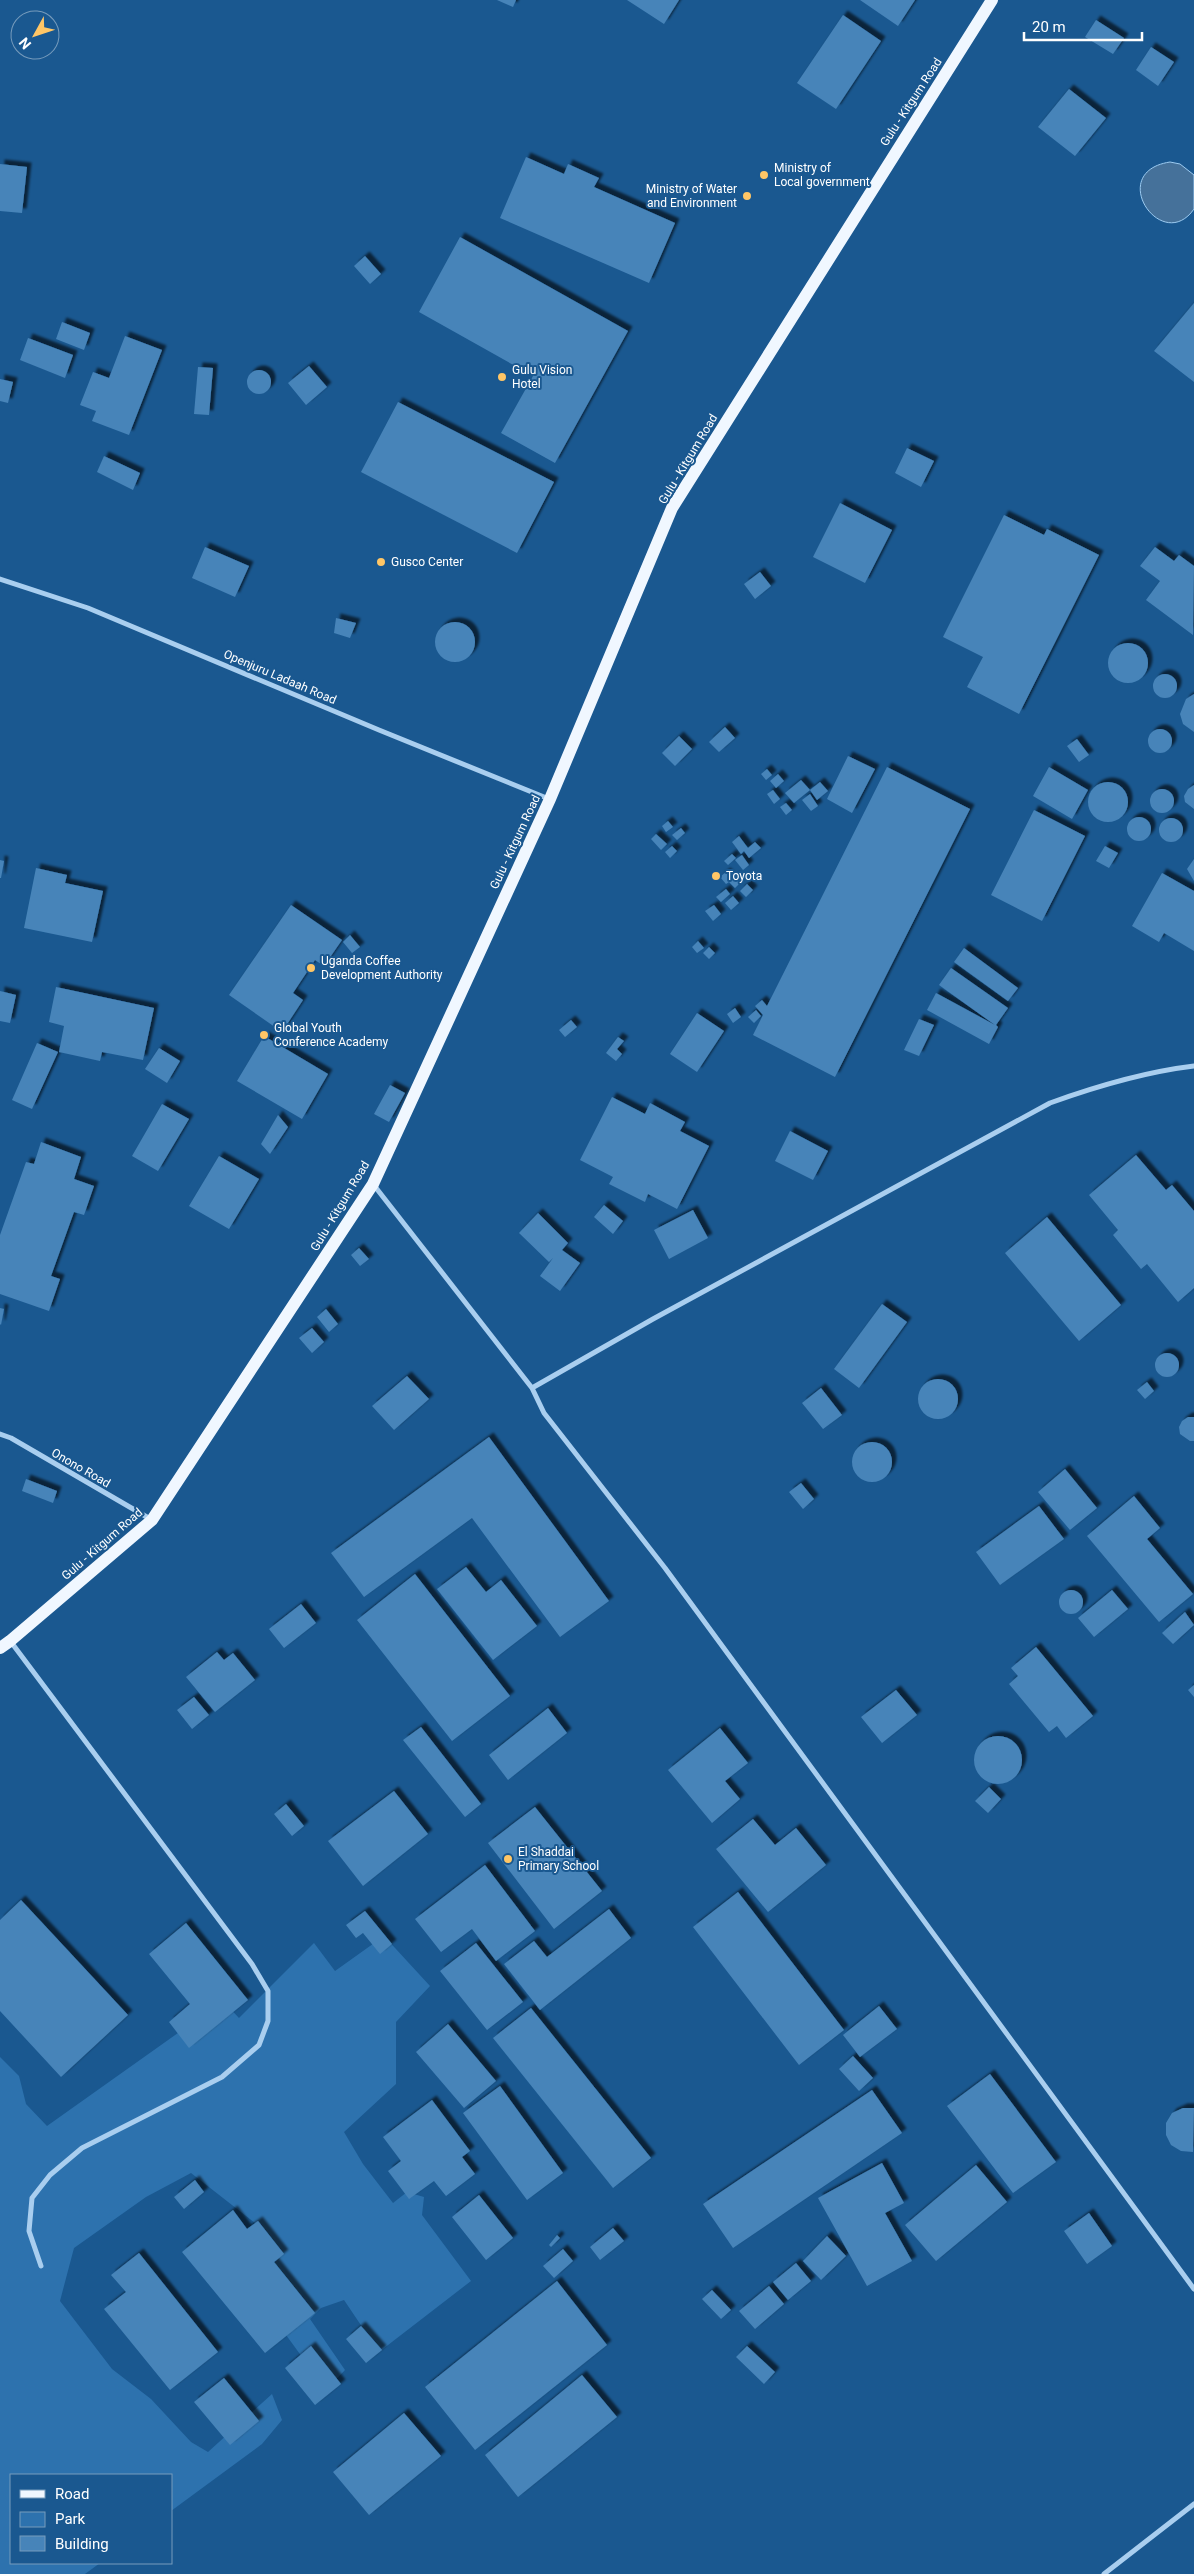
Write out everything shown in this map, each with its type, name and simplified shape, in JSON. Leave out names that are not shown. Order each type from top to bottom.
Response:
[{"type":"main road","name":"Gulu - Kitgum Road","points":[[5,1645],[152,1520],[373,1184],[550,799],[672,508],[992,0]]},
{"type":"street","name":"Openjuru Ladaah Road","points":[[0,579],[88,608],[379,730],[550,799]]},
{"type":"street","points":[[532,1388],[653,1319],[1050,1103],[1101,1084],[1194,1066]]},
{"type":"street","points":[[373,1184],[532,1388],[544,1413],[665,1568],[1194,2289]]},
{"type":"street","name":"Onono Road","points":[[0,1434],[11,1438],[152,1520]]},
{"type":"street","points":[[5,1645],[252,1964],[268,1991],[268,2021],[259,2045],[222,2077],[82,2148],[50,2175],[32,2198],[31,2206],[29,2231],[41,2266]]},
{"type":"street","points":[[1104,2574],[1194,2504]]},
{"type":"green space","points":[[384,1936],[430,1986],[396,2022],[396,2084],[344,2132],[363,2164],[393,2203],[407,2192],[424,2197],[422,2215],[471,2281],[379,2352],[344,2300],[321,2308],[310,2319],[345,2370],[326,2390],[273,2317],[253,2248],[255,2223],[191,2173],[146,2197],[74,2248],[60,2301],[112,2369],[151,2399],[191,2442],[208,2452],[272,2394],[282,2420],[262,2444],[172,2510],[172,2474],[10,2474],[10,2564],[99,2564],[85,2574],[0,2574],[0,2057],[19,2076],[26,2104],[47,2126],[223,2001],[239,2018],[314,1943],[335,1971]]},
{"type":"shaded area","points":[[1170,162],[1180,164],[1194,175],[1194,209],[1181,221],[1168,222],[1155,217],[1146,206],[1141,193],[1142,180],[1151,169]]},
{"type":"building","points":[[497,0],[516,0],[513,7]]},
{"type":"building","points":[[627,0],[679,0],[664,24]]},
{"type":"building","points":[[860,0],[915,0],[898,26]]},
{"type":"building","points":[[843,15],[881,41],[836,109],[797,83]]},
{"type":"building","points":[[1096,20],[1124,38],[1113,54],[1085,37]]},
{"type":"building","points":[[1151,47],[1174,62],[1158,86],[1136,70]]},
{"type":"building","points":[[1069,89],[1106,118],[1075,156],[1038,127]]},
{"type":"building","points":[[526,157],[564,174],[568,164],[599,178],[594,187],[675,223],[649,283],[500,218]]},
{"type":"building","points":[[0,164],[27,167],[22,213],[0,211]]},
{"type":"building","points":[[460,237],[628,331],[555,463],[501,433],[533,376],[419,312]]},
{"type":"building","points":[[365,256],[381,274],[370,284],[354,266]]},
{"type":"building","points":[[1194,303],[1194,382],[1154,351]]},
{"type":"building","points":[[62,322],[90,333],[84,350],[56,339]]},
{"type":"building","points":[[125,336],[162,350],[129,435],[92,421],[96,411],[80,405],[93,372],[109,378]]},
{"type":"building","points":[[28,338],[73,355],[65,378],[20,360]]},
{"type":"building","points":[[309,366],[327,387],[306,405],[288,383]]},
{"type":"building","points":[[198,367],[213,368],[209,415],[194,414]]},
{"type":"building","points":[[259,370],[267,374],[271,382],[267,390],[259,394],[251,390],[247,382],[251,374]]},
{"type":"building","points":[[0,379],[13,382],[8,403],[0,401]]},
{"type":"building","points":[[398,402],[554,482],[517,553],[361,472]]},
{"type":"building","points":[[907,448],[934,461],[921,487],[895,473]]},
{"type":"building","points":[[104,456],[140,473],[133,490],[97,472]]},
{"type":"building","points":[[840,503],[892,530],[865,583],[813,557]]},
{"type":"building","points":[[1004,515],[1044,535],[1047,529],[1099,555],[1019,714],[967,687],[983,657],[943,637]]},
{"type":"building","points":[[205,547],[249,566],[235,597],[192,578]]},
{"type":"building","points":[[1155,547],[1174,561],[1179,555],[1194,566],[1193,635],[1146,600],[1160,581],[1140,566]]},
{"type":"building","points":[[760,572],[771,586],[755,599],[744,584]]},
{"type":"building","points":[[336,618],[356,623],[350,638],[334,633]]},
{"type":"building","points":[[459,622],[466,625],[472,631],[475,642],[474,650],[466,659],[459,662],[451,662],[444,659],[436,650],[435,638],[438,631],[447,623]]},
{"type":"building","points":[[1132,643],[1139,646],[1145,652],[1148,663],[1147,671],[1139,680],[1132,683],[1124,683],[1117,680],[1109,671],[1108,659],[1111,652],[1120,644]]},
{"type":"building","points":[[1165,674],[1170,675],[1176,681],[1176,691],[1170,697],[1165,698],[1160,697],[1154,691],[1153,686],[1154,681],[1160,675]]},
{"type":"building","points":[[1194,694],[1194,732],[1183,724],[1180,714],[1186,699]]},
{"type":"building","points":[[725,727],[735,738],[719,752],[709,742]]},
{"type":"building","points":[[1160,729],[1165,730],[1171,736],[1171,746],[1165,752],[1160,753],[1155,752],[1149,746],[1148,741],[1149,736],[1155,730]]},
{"type":"building","points":[[679,736],[692,749],[675,766],[662,753]]},
{"type":"building","points":[[1077,739],[1089,755],[1079,762],[1067,746]]},
{"type":"building","points":[[848,756],[875,769],[852,813],[827,799]]},
{"type":"building","points":[[887,767],[970,809],[835,1077],[753,1035],[763,1015],[755,1006],[762,1000],[767,1006]]},
{"type":"building","points":[[1049,767],[1088,790],[1072,819],[1033,796]]},
{"type":"building","points":[[767,769],[772,775],[766,780],[761,774]]},
{"type":"building","points":[[778,774],[784,781],[776,788],[770,781]]},
{"type":"building","points":[[801,780],[810,790],[794,803],[785,793]]},
{"type":"building","points":[[820,782],[828,791],[817,800],[810,790]]},
{"type":"building","points":[[1112,782],[1119,785],[1125,791],[1128,802],[1127,810],[1119,819],[1112,822],[1104,822],[1097,819],[1089,810],[1088,798],[1091,791],[1100,783]]},
{"type":"building","points":[[1194,785],[1194,809],[1185,802],[1184,796],[1188,789]]},
{"type":"building","points":[[1162,789],[1167,790],[1173,796],[1173,806],[1167,812],[1162,813],[1157,812],[1151,806],[1150,801],[1151,796],[1157,790]]},
{"type":"building","points":[[773,790],[780,799],[774,804],[767,794]]},
{"type":"building","points":[[810,794],[818,806],[811,811],[802,800]]},
{"type":"building","points":[[786,803],[792,810],[786,815],[780,807]]},
{"type":"building","points":[[1034,810],[1085,836],[1042,921],[991,895]]},
{"type":"building","points":[[1139,817],[1144,818],[1150,824],[1150,834],[1144,840],[1139,841],[1134,840],[1128,834],[1127,829],[1128,824],[1134,818]]},
{"type":"building","points":[[1171,818],[1176,819],[1182,825],[1182,835],[1176,841],[1171,842],[1166,841],[1160,835],[1159,830],[1160,825],[1166,819]]},
{"type":"building","points":[[668,821],[673,827],[666,832],[662,826]]},
{"type":"building","points":[[681,828],[685,833],[677,840],[672,835]]},
{"type":"building","points":[[656,834],[667,844],[661,850],[651,839]]},
{"type":"building","points":[[739,836],[748,848],[755,842],[761,848],[749,858],[744,851],[741,854],[732,842]]},
{"type":"building","points":[[672,846],[677,851],[670,858],[665,852]]},
{"type":"building","points":[[1105,846],[1118,853],[1109,868],[1096,861]]},
{"type":"building","points":[[732,854],[736,858],[728,865],[724,861]]},
{"type":"building","points":[[742,855],[749,865],[743,870],[735,860]]},
{"type":"building","points":[[1194,859],[1194,881],[1187,869]]},
{"type":"building","points":[[0,860],[4,861],[1,878],[0,878]]},
{"type":"building","points":[[36,868],[67,875],[65,883],[103,891],[92,942],[24,928]]},
{"type":"building","points":[[726,872],[732,879],[735,876],[741,882],[735,888],[729,882],[726,884],[720,877]]},
{"type":"building","points":[[1162,873],[1194,891],[1194,951],[1164,933],[1159,942],[1132,926]]},
{"type":"building","points":[[747,884],[753,890],[746,897],[740,891]]},
{"type":"building","points":[[726,889],[730,894],[721,902],[716,897]]},
{"type":"building","points":[[733,896],[739,903],[731,910],[725,903]]},
{"type":"building","points":[[291,905],[342,940],[324,966],[315,960],[293,993],[303,1000],[282,1032],[229,995]]},
{"type":"building","points":[[714,905],[721,914],[713,921],[705,911]]},
{"type":"building","points":[[350,935],[360,947],[352,953],[343,942]]},
{"type":"building","points":[[698,941],[704,948],[697,953],[692,947]]},
{"type":"building","points":[[709,947],[715,953],[709,959],[703,953]]},
{"type":"building","points":[[964,948],[1018,988],[1008,1001],[954,962]]},
{"type":"building","points":[[951,968],[1008,1008],[996,1025],[998,1027],[989,1044],[927,1010],[936,993],[995,1025],[939,985]]},
{"type":"building","points":[[56,987],[154,1008],[143,1060],[102,1052],[100,1061],[59,1052],[64,1026],[49,1022]]},
{"type":"building","points":[[0,991],[16,995],[10,1023],[0,1021]]},
{"type":"building","points":[[735,1008],[741,1017],[733,1023],[727,1014]]},
{"type":"building","points":[[756,1010],[761,1016],[754,1023],[748,1017]]},
{"type":"building","points":[[697,1013],[724,1031],[697,1072],[670,1054]]},
{"type":"building","points":[[919,1019],[934,1025],[919,1056],[904,1050]]},
{"type":"building","points":[[571,1020],[577,1027],[565,1037],[559,1030]]},
{"type":"building","points":[[264,1036],[328,1074],[302,1119],[237,1081]]},
{"type":"building","points":[[618,1037],[624,1041],[617,1049],[622,1054],[616,1061],[606,1053]]},
{"type":"building","points":[[37,1043],[58,1052],[32,1109],[12,1100]]},
{"type":"building","points":[[159,1048],[180,1061],[167,1083],[145,1069]]},
{"type":"building","points":[[390,1085],[405,1093],[389,1122],[374,1114]]},
{"type":"building","points":[[612,1097],[645,1114],[650,1103],[685,1122],[680,1131],[709,1146],[677,1209],[648,1194],[645,1202],[609,1184],[613,1177],[580,1160]]},
{"type":"building","points":[[162,1104],[189,1119],[158,1171],[132,1156]]},
{"type":"building","points":[[278,1115],[288,1127],[270,1154],[261,1144]]},
{"type":"building","points":[[790,1131],[828,1151],[813,1180],[775,1161]]},
{"type":"building","points":[[41,1142],[81,1157],[74,1179],[94,1186],[84,1215],[74,1212],[51,1276],[60,1279],[49,1311],[0,1294],[0,1235],[26,1162],[34,1164]]},
{"type":"building","points":[[1136,1155],[1166,1190],[1172,1185],[1194,1211],[1194,1288],[1178,1302],[1147,1264],[1141,1269],[1113,1235],[1118,1230],[1089,1195]]},
{"type":"building","points":[[219,1156],[259,1179],[229,1229],[189,1206]]},
{"type":"building","points":[[604,1205],[623,1221],[613,1234],[594,1217]]},
{"type":"building","points":[[693,1210],[708,1238],[669,1259],[654,1230]]},
{"type":"building","points":[[538,1213],[568,1243],[562,1250],[580,1263],[560,1291],[540,1276],[553,1258],[549,1262],[519,1233]]},
{"type":"building","points":[[1047,1217],[1121,1305],[1079,1341],[1005,1253]]},
{"type":"building","points":[[359,1248],[369,1259],[360,1266],[351,1255]]},
{"type":"building","points":[[882,1304],[907,1322],[859,1388],[834,1369]]},
{"type":"building","points":[[0,1308],[4,1309],[1,1325],[0,1324]]},
{"type":"building","points":[[326,1309],[338,1324],[329,1332],[317,1317]]},
{"type":"building","points":[[312,1328],[324,1342],[312,1353],[299,1338]]},
{"type":"building","points":[[1167,1353],[1172,1354],[1178,1360],[1178,1370],[1172,1376],[1167,1377],[1162,1376],[1156,1370],[1155,1365],[1156,1360],[1162,1354]]},
{"type":"building","points":[[407,1376],[429,1399],[394,1430],[372,1406]]},
{"type":"building","points":[[942,1379],[949,1382],[955,1388],[958,1399],[957,1407],[949,1416],[942,1419],[934,1419],[927,1416],[919,1407],[918,1395],[921,1388],[930,1380]]},
{"type":"building","points":[[1147,1382],[1154,1391],[1145,1399],[1137,1390]]},
{"type":"building","points":[[821,1388],[842,1415],[823,1429],[802,1403]]},
{"type":"building","points":[[1188,1417],[1194,1417],[1194,1441],[1190,1441],[1180,1434],[1179,1427],[1182,1421]]},
{"type":"building","points":[[489,1437],[609,1601],[560,1637],[472,1518],[364,1597],[331,1553]]},
{"type":"building","points":[[876,1442],[883,1445],[889,1451],[892,1462],[891,1470],[883,1479],[876,1482],[868,1482],[861,1479],[853,1470],[852,1458],[855,1451],[864,1443]]},
{"type":"building","points":[[1065,1469],[1097,1508],[1070,1530],[1038,1492]]},
{"type":"building","points":[[26,1479],[57,1491],[53,1503],[22,1491]]},
{"type":"building","points":[[801,1483],[814,1499],[803,1509],[789,1492]]},
{"type":"building","points":[[1134,1496],[1160,1528],[1147,1539],[1193,1594],[1159,1622],[1087,1536]]},
{"type":"building","points":[[1039,1506],[1064,1539],[1000,1585],[976,1552]]},
{"type":"building","points":[[466,1567],[486,1592],[501,1580],[537,1626],[493,1660],[437,1589]]},
{"type":"building","points":[[415,1574],[510,1696],[452,1741],[357,1620]]},
{"type":"building","points":[[1071,1590],[1076,1591],[1082,1597],[1082,1607],[1076,1613],[1071,1614],[1066,1613],[1060,1607],[1059,1602],[1060,1597],[1066,1591]]},
{"type":"building","points":[[1112,1590],[1128,1609],[1094,1637],[1078,1618]]},
{"type":"building","points":[[301,1604],[316,1623],[284,1648],[269,1629]]},
{"type":"building","points":[[1185,1612],[1194,1625],[1173,1644],[1162,1633]]},
{"type":"building","points":[[1036,1647],[1093,1716],[1066,1738],[1057,1726],[1049,1732],[1009,1684],[1018,1676],[1011,1668]]},
{"type":"building","points":[[217,1652],[224,1660],[233,1653],[255,1680],[215,1712],[186,1677]]},
{"type":"building","points":[[1194,1685],[1194,1697],[1188,1690]]},
{"type":"building","points":[[896,1690],[917,1715],[882,1743],[861,1717]]},
{"type":"building","points":[[194,1697],[209,1715],[192,1729],[177,1710]]},
{"type":"building","points":[[548,1708],[567,1733],[508,1780],[489,1755]]},
{"type":"building","points":[[421,1727],[481,1804],[465,1817],[403,1740]]},
{"type":"building","points":[[720,1728],[748,1763],[725,1781],[740,1799],[712,1823],[668,1770]]},
{"type":"building","points":[[993,1736],[1003,1736],[1012,1740],[1018,1746],[1022,1760],[1018,1774],[1012,1780],[1003,1784],[993,1784],[984,1780],[978,1774],[974,1765],[974,1755],[978,1746],[984,1740]]},
{"type":"building","points":[[989,1787],[1001,1799],[988,1813],[975,1801]]},
{"type":"building","points":[[394,1791],[428,1834],[363,1886],[328,1841]]},
{"type":"building","points":[[286,1804],[304,1826],[292,1836],[274,1814]]},
{"type":"building","points":[[535,1807],[602,1891],[554,1929],[488,1843]]},
{"type":"building","points":[[753,1819],[775,1845],[796,1828],[826,1865],[768,1912],[716,1849]]},
{"type":"building","points":[[485,1865],[535,1931],[496,1961],[472,1929],[441,1952],[415,1919]]},
{"type":"building","points":[[738,1892],[844,2030],[799,2065],[693,1927]]},
{"type":"building","points":[[21,1900],[128,2015],[61,2077],[0,2011],[0,1920]]},
{"type":"building","points":[[609,1909],[631,1938],[540,2010],[504,1964],[534,1941],[547,1957]]},
{"type":"building","points":[[365,1911],[392,1944],[380,1954],[363,1933],[356,1938],[346,1925]]},
{"type":"building","points":[[186,1923],[248,2000],[189,2048],[169,2022],[190,2004],[149,1954]]},
{"type":"building","points":[[476,1943],[523,2002],[487,2030],[440,1971]]},
{"type":"building","points":[[879,2006],[897,2029],[860,2057],[843,2035]]},
{"type":"building","points":[[531,2008],[651,2158],[613,2188],[493,2038]]},
{"type":"building","points":[[448,2024],[496,2081],[464,2108],[416,2052]]},
{"type":"building","points":[[853,2056],[873,2078],[859,2091],[839,2069]]},
{"type":"building","points":[[990,2074],[1056,2162],[1013,2193],[947,2106]]},
{"type":"building","points":[[500,2086],[563,2173],[527,2200],[463,2113]]},
{"type":"building","points":[[872,2090],[902,2133],[733,2248],[703,2204]]},
{"type":"building","points":[[432,2100],[470,2151],[462,2157],[475,2174],[446,2196],[434,2181],[409,2199],[388,2171],[401,2161],[383,2137]]},
{"type":"building","points":[[1183,2108],[1194,2108],[1193,2152],[1181,2151],[1171,2145],[1166,2135],[1166,2123],[1172,2113]]},
{"type":"building","points":[[882,2163],[904,2203],[885,2213],[912,2261],[867,2286],[818,2198]]},
{"type":"building","points":[[976,2165],[1007,2202],[936,2261],[905,2225]]},
{"type":"building","points":[[195,2180],[204,2192],[184,2209],[174,2197]]},
{"type":"building","points":[[479,2195],[513,2238],[486,2260],[452,2217]]},
{"type":"building","points":[[233,2210],[247,2229],[258,2221],[284,2254],[274,2262],[315,2313],[265,2353],[182,2252]]},
{"type":"building","points":[[1089,2213],[1112,2246],[1087,2264],[1064,2231]]},
{"type":"building","points":[[613,2228],[624,2241],[600,2260],[590,2247]]},
{"type":"building","points":[[557,2235],[560,2238],[551,2247],[549,2245]]},
{"type":"building","points":[[827,2236],[846,2256],[821,2280],[803,2261]]},
{"type":"building","points":[[563,2249],[573,2261],[554,2278],[543,2266]]},
{"type":"building","points":[[139,2253],[218,2352],[170,2390],[104,2309],[126,2292],[111,2275]]},
{"type":"building","points":[[796,2263],[811,2281],[788,2300],[773,2282]]},
{"type":"building","points":[[557,2281],[607,2345],[475,2450],[425,2387]]},
{"type":"building","points":[[769,2286],[784,2304],[755,2329],[739,2311]]},
{"type":"building","points":[[712,2290],[731,2310],[721,2319],[702,2299]]},
{"type":"building","points":[[361,2326],[382,2350],[366,2363],[346,2339]]},
{"type":"building","points":[[311,2346],[341,2384],[315,2405],[285,2368]]},
{"type":"building","points":[[747,2346],[775,2372],[764,2384],[736,2357]]},
{"type":"building","points":[[582,2375],[617,2417],[518,2497],[485,2455]]},
{"type":"building","points":[[224,2378],[259,2421],[230,2445],[194,2402]]},
{"type":"building","points":[[404,2413],[441,2456],[369,2515],[333,2472]]},
{"type":"place","name":"Ministry of Local government","points":[[764,175]]},
{"type":"place","name":"Ministry of Water and Environment","points":[[747,196]]},
{"type":"place","name":"Gulu Vision Hotel","points":[[502,377]]},
{"type":"place","name":"Gusco Center","points":[[381,562]]},
{"type":"place","name":"Toyota","points":[[716,876]]},
{"type":"place","name":"Uganda Coffee Development Authority","points":[[311,968]]},
{"type":"place","name":"Global Youth Conference Academy","points":[[264,1035]]},
{"type":"place","name":"El Shaddai Primary School","points":[[508,1859]]}]
